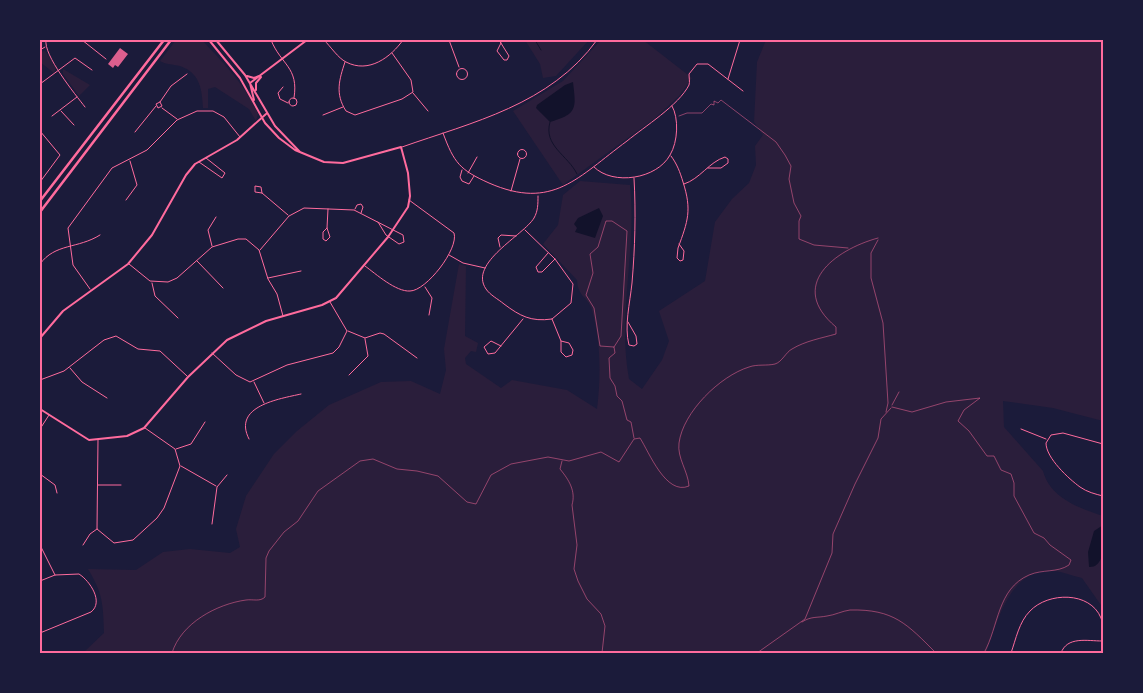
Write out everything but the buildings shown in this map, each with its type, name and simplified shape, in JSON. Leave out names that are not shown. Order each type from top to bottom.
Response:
[{"type":"main road","points":[[40,201],[164,40]]},
{"type":"main road","points":[[40,212],[171,40]]},
{"type":"street","points":[[46,40],[45,46],[59,70],[85,106]]},
{"type":"street","points":[[82,40],[106,59]]},
{"type":"street","points":[[209,40],[240,78],[262,118],[279,138],[304,155],[324,162],[343,163],[401,147],[507,110],[543,91],[580,62],[597,40]]},
{"type":"street","points":[[216,40],[245,75],[266,114],[282,135],[304,155]]},
{"type":"street","points":[[271,40],[294,76],[296,106],[292,106],[280,99],[278,93],[283,87]]},
{"type":"street","points":[[250,83],[307,40]]},
{"type":"street","points":[[324,40],[345,62],[357,65],[370,65],[392,53],[403,40]]},
{"type":"street","points":[[427,40],[445,40]]},
{"type":"street","points":[[449,40],[460,69]]},
{"type":"street","points":[[499,40],[501,43],[509,56],[507,60],[504,60],[497,51],[501,43]]},
{"type":"street","points":[[728,79],[740,40]]},
{"type":"street","points":[[40,50],[45,46]]},
{"type":"street","points":[[392,53],[409,76],[413,84],[413,92],[428,111]]},
{"type":"street","points":[[40,84],[75,58],[92,70]]},
{"type":"street","points":[[345,62],[338,86],[343,107],[349,114],[355,115],[402,100],[413,92]]},
{"type":"street","points":[[443,133],[451,155],[463,170],[511,192],[538,195],[561,188],[593,166],[672,105],[689,85],[689,74],[697,64],[705,63],[742,91]]},
{"type":"street","points":[[463,68],[467,73],[464,79],[456,76],[460,69],[463,68]]},
{"type":"street","points":[[134,132],[171,86],[187,74]]},
{"type":"street","points":[[245,75],[252,78],[262,75]]},
{"type":"street","points":[[258,97],[255,85],[262,75]]},
{"type":"street","points":[[240,78],[250,83]]},
{"type":"street","points":[[250,83],[255,104]]},
{"type":"street","points":[[52,116],[77,97]]},
{"type":"street","points":[[289,103],[294,98]]},
{"type":"street","points":[[160,102],[162,108]]},
{"type":"street","points":[[593,166],[604,175],[634,178],[650,172],[670,156],[675,134],[676,116],[672,105]]},
{"type":"street","points":[[156,106],[162,108],[177,120]]},
{"type":"street","points":[[323,115],[343,107]]},
{"type":"street","points":[[60,110],[74,125]]},
{"type":"street","points":[[92,291],[73,265],[67,232],[69,225],[112,168],[147,150],[177,120],[197,111],[212,110],[224,117],[240,138]]},
{"type":"street","points":[[40,338],[57,317],[128,264],[152,236],[186,175],[198,162],[240,138],[266,114]]},
{"type":"street","points":[[40,131],[60,155],[40,182]]},
{"type":"street","points":[[40,409],[86,439],[121,438],[144,428],[188,376],[231,337],[266,321],[330,301],[340,294],[388,237],[405,211],[409,200],[407,168],[401,147]]},
{"type":"street","points":[[670,156],[684,184],[689,208],[679,244],[676,256],[680,261],[683,260],[684,255],[679,244]]},
{"type":"street","points":[[198,162],[222,178],[225,173],[205,157]]},
{"type":"street","points":[[468,173],[477,157]]},
{"type":"street","points":[[684,184],[692,181],[708,168],[722,158],[728,159],[728,163],[724,167],[708,168]]},
{"type":"street","points":[[511,192],[520,159]]},
{"type":"street","points":[[126,200],[137,185],[130,160]]},
{"type":"street","points":[[463,170],[460,177],[462,181],[469,184],[474,176]]},
{"type":"street","points":[[628,322],[638,342],[634,346],[628,343],[628,322],[636,219],[634,178]]},
{"type":"street","points":[[262,194],[289,216]]},
{"type":"street","points":[[525,230],[555,259],[570,279],[574,290],[568,308],[552,319],[523,318],[487,290],[484,283],[486,269],[500,247],[525,230],[537,211],[538,195]]},
{"type":"street","points":[[365,266],[405,291],[414,291],[424,287],[449,255],[455,240],[454,232],[409,200]]},
{"type":"street","points":[[354,210],[357,205],[361,204],[364,208],[362,213]]},
{"type":"street","points":[[327,228],[323,232],[325,240],[330,237],[327,228],[328,208]]},
{"type":"street","points":[[260,250],[289,216],[299,209],[328,208],[354,210],[393,229],[405,237],[404,242],[399,244],[388,237],[378,222]]},
{"type":"street","points":[[212,247],[208,230],[216,217]]},
{"type":"street","points":[[40,264],[50,252],[88,243],[100,235]]},
{"type":"street","points":[[500,247],[498,238],[500,235],[516,236]]},
{"type":"street","points":[[128,264],[152,282],[172,281],[212,247],[242,238],[250,241],[260,250],[268,278],[277,294],[283,316]]},
{"type":"street","points":[[548,253],[537,265],[537,271],[542,272],[555,259]]},
{"type":"street","points":[[449,255],[463,263],[486,269]]},
{"type":"street","points":[[197,261],[223,288]]},
{"type":"street","points":[[268,278],[301,270]]},
{"type":"street","points":[[152,282],[155,296],[178,318]]},
{"type":"street","points":[[424,287],[432,298],[429,315]]},
{"type":"street","points":[[330,301],[347,331],[365,338],[380,333],[384,334],[417,358]]},
{"type":"street","points":[[501,346],[491,341],[484,348],[486,352],[492,355],[501,346],[523,318]]},
{"type":"street","points":[[552,319],[561,341],[562,354],[566,357],[572,356],[573,350],[569,344],[561,341]]},
{"type":"street","points":[[212,353],[242,380],[253,381],[286,365],[333,353],[339,347],[347,331]]},
{"type":"street","points":[[40,380],[60,373],[70,367],[104,340],[112,336],[119,336],[138,349],[160,351],[188,376]]},
{"type":"street","points":[[349,375],[366,359],[368,353],[365,338]]},
{"type":"street","points":[[70,367],[82,382],[107,398]]},
{"type":"street","points":[[253,381],[264,403]]},
{"type":"street","points":[[249,439],[245,428],[247,419],[254,409],[264,403],[300,394]]},
{"type":"street","points":[[40,429],[49,415]]},
{"type":"street","points":[[175,449],[191,444],[205,422]]},
{"type":"street","points":[[97,529],[114,543],[128,542],[136,538],[161,512],[180,466],[175,449],[144,428]]},
{"type":"street","points":[[1021,429],[1047,439]]},
{"type":"street","points":[[1103,444],[1059,433],[1051,435],[1047,439],[1046,448],[1048,454],[1075,483],[1087,491],[1103,496]]},
{"type":"street","points":[[97,529],[98,440]]},
{"type":"street","points":[[180,466],[218,487]]},
{"type":"street","points":[[40,474],[55,485],[57,493]]},
{"type":"street","points":[[212,524],[218,487],[226,475]]},
{"type":"street","points":[[97,485],[121,485]]},
{"type":"street","points":[[83,545],[90,534],[97,529]]},
{"type":"street","points":[[40,545],[55,575]]},
{"type":"street","points":[[40,581],[55,575],[74,573],[83,577],[96,596],[94,609],[40,633]]},
{"type":"street","points":[[1011,653],[1026,615],[1040,603],[1058,597],[1082,601],[1094,608],[1102,622],[1102,653]]},
{"type":"street","points":[[1060,653],[1063,647],[1070,642],[1103,641]]},
{"type":"path","points":[[676,116],[702,113],[712,104],[714,105],[714,102],[721,100],[776,142],[785,155],[791,166],[790,179],[794,203],[801,216],[799,239],[814,245],[850,248]]},
{"type":"path","points":[[172,653],[176,642],[186,630],[200,619],[229,604],[265,598],[266,558],[269,551],[284,532],[298,521],[318,491],[360,461],[373,459],[397,469],[417,470],[440,477],[467,502],[476,504],[491,475],[510,464],[548,457],[569,461],[600,452],[619,462],[635,435],[630,422],[627,420],[622,401],[617,396],[615,386],[610,378],[609,358],[615,353],[614,347],[622,331],[627,231],[612,221],[606,221],[598,247],[590,254],[593,273],[586,295],[594,308],[600,346],[614,347]]},
{"type":"path","points":[[634,439],[640,438],[650,459],[664,478],[675,486],[685,488],[690,486],[688,473],[678,453],[679,441],[701,401],[725,378],[737,372],[750,366],[777,364],[792,349],[836,334],[836,327],[826,319],[815,302],[814,291],[819,275],[825,267],[850,248],[878,238],[871,254],[870,264],[871,284],[884,323],[888,403],[886,413]]},
{"type":"path","points":[[757,653],[804,619],[832,553],[834,534],[855,484],[878,438],[881,419],[892,407],[899,392]]},
{"type":"path","points":[[892,407],[912,412],[946,402],[980,398],[964,410],[958,421],[969,431],[987,456],[994,456],[1001,470],[1010,474],[1014,483],[1014,496],[1034,533],[1044,538],[1050,545],[1071,560],[1070,565],[1061,570],[1043,571],[1029,575],[1009,591],[1002,604],[984,653]]},
{"type":"path","points":[[562,459],[560,469],[572,486],[574,499],[572,505],[577,555],[574,569],[582,590],[592,606],[601,614],[606,626],[602,653]]},
{"type":"path","points":[[798,624],[815,616],[825,617],[849,610],[890,615],[904,622],[936,653]]},
{"type":"shaded area","points":[[176,40],[202,40],[247,93],[258,114],[256,121],[249,109],[215,87],[208,89],[208,108],[203,108],[201,88],[196,77],[187,69],[160,61]]},
{"type":"shaded area","points":[[525,40],[589,40],[556,76],[543,78],[540,64]]},
{"type":"shaded area","points":[[601,40],[643,40],[692,78],[679,96],[654,119],[563,185],[513,111],[563,81]]},
{"type":"shaded area","points":[[766,40],[1103,40],[1103,421],[1053,408],[1003,401],[1004,427],[1043,471],[1052,488],[1067,501],[1103,516],[1103,608],[1082,578],[1055,571],[1040,572],[1027,577],[1008,598],[986,653],[83,653],[104,633],[101,600],[97,585],[88,569],[136,570],[163,552],[190,549],[230,553],[240,547],[236,529],[246,496],[274,454],[297,431],[329,405],[381,382],[411,381],[440,394],[446,370],[444,349],[459,264],[466,266],[465,336],[478,343],[476,352],[471,351],[465,358],[466,364],[501,388],[512,380],[567,390],[597,409],[599,360],[597,334],[592,310],[579,290],[577,280],[543,244],[558,225],[563,195],[580,181],[630,185],[631,234],[625,331],[626,355],[629,379],[642,389],[662,360],[669,341],[659,311],[705,281],[715,222],[732,199],[749,183],[756,165],[755,146],[763,135],[754,122],[757,62]]},
{"type":"shaded area","points":[[45,51],[56,67],[54,73],[40,62],[40,52]]},
{"type":"shaded area","points":[[63,69],[90,85],[79,96],[63,74]]},
{"type":"shaded area","points":[[573,82],[575,98],[573,109],[566,116],[550,122],[536,108],[537,105],[565,85]]},
{"type":"shaded area","points":[[599,208],[603,216],[595,238],[575,232],[577,228],[574,224],[578,218]]},
{"type":"shaded area","points":[[1103,525],[1103,551],[1099,563],[1089,567],[1088,552],[1094,531]]},
{"type":"waterway","points":[[535,40],[541,50]]},
{"type":"waterway","points":[[550,122],[550,138],[553,144],[577,174]]}]
